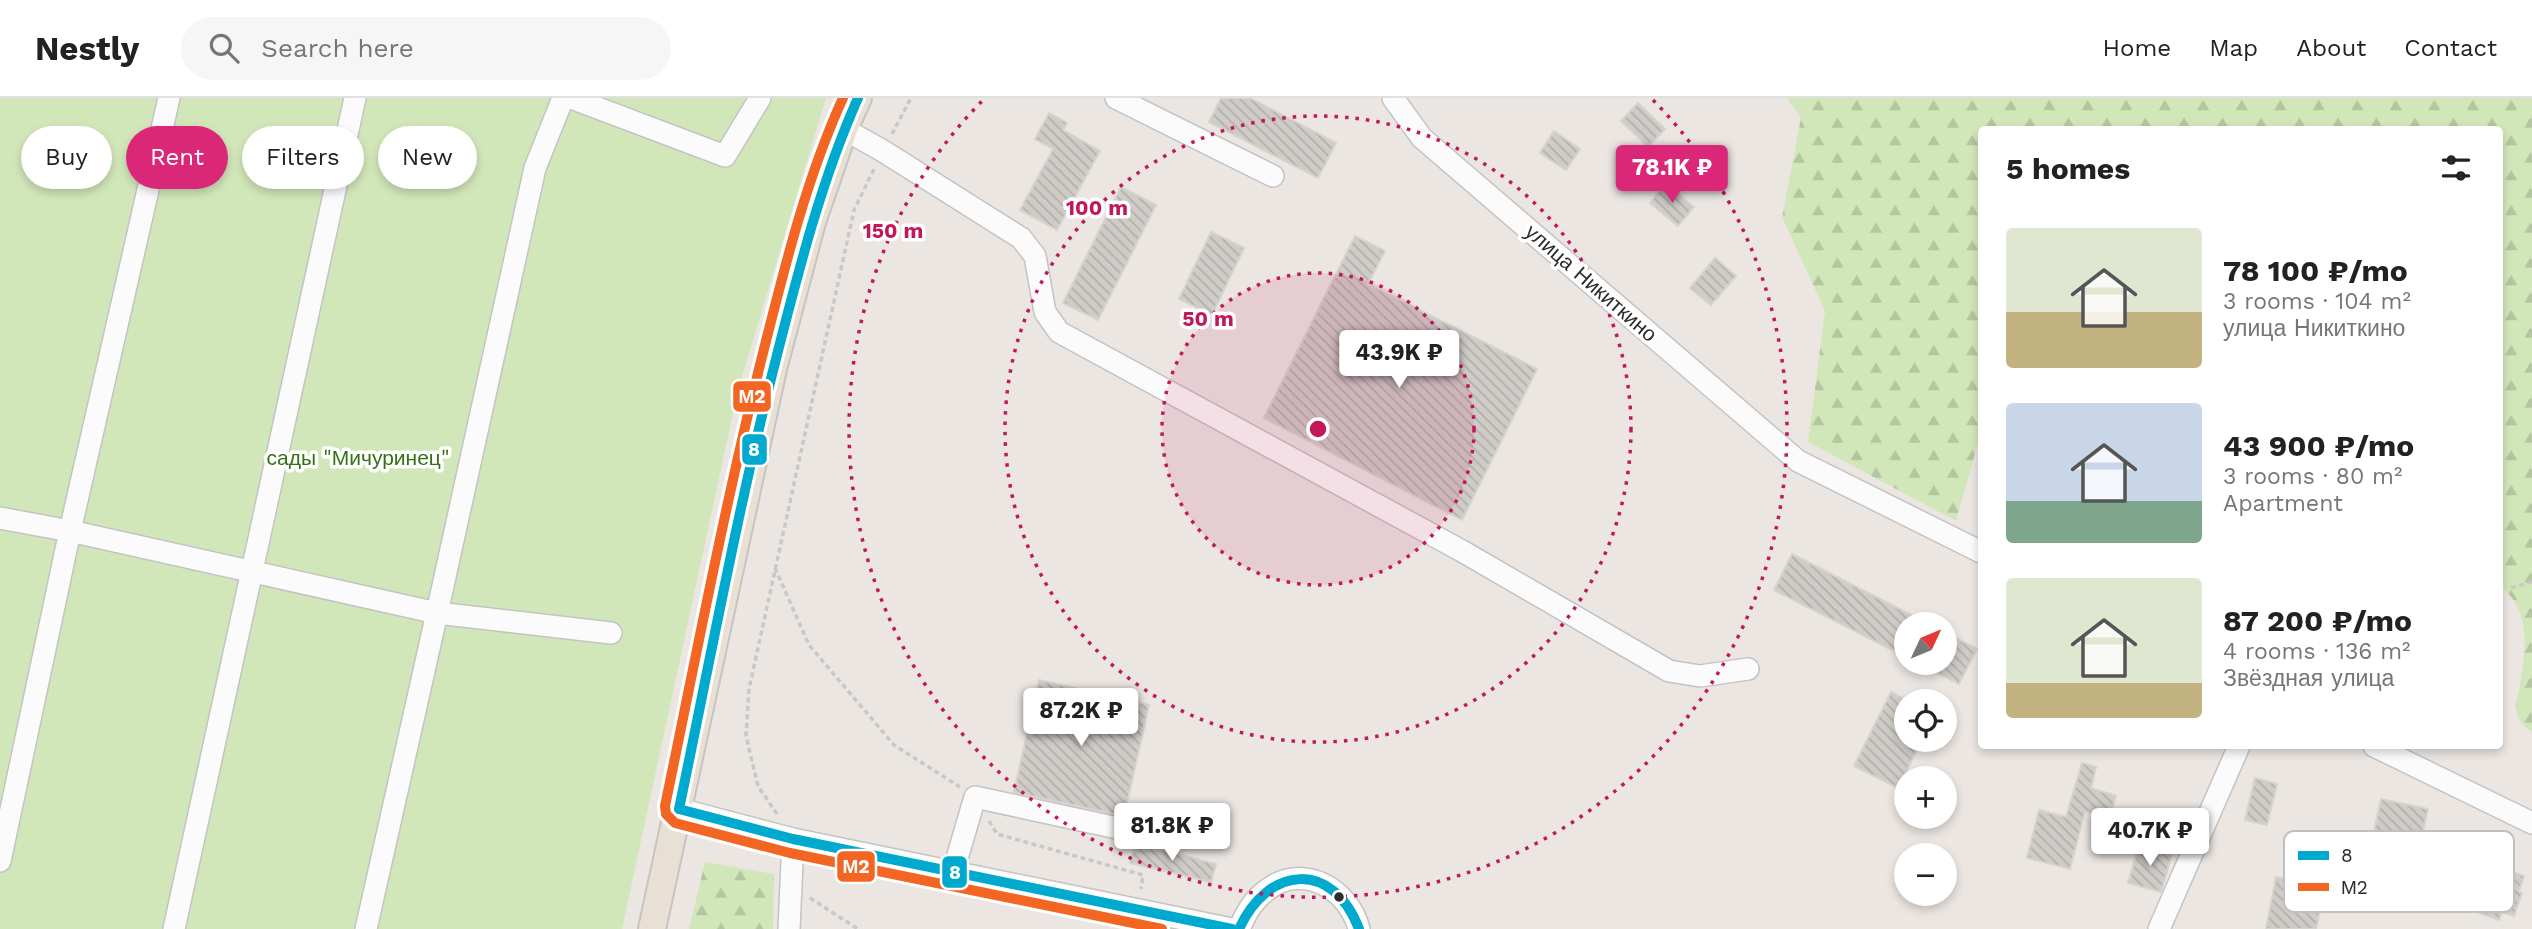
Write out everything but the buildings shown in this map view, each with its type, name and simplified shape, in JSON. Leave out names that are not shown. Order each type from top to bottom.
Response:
[{"type":"main road","points":[[652,929],[773,369],[812,222],[844,129],[858,98]]},
{"type":"street","points":[[0,862],[70,531],[169,98]]},
{"type":"street","points":[[174,929],[355,98]]},
{"type":"street","points":[[366,929],[536,168],[562,98]]},
{"type":"street","points":[[571,98],[724,156],[760,98]]},
{"type":"street","points":[[1116,98],[1273,176]]},
{"type":"street","name":"улица Никиткино","points":[[1393,98],[1422,138],[1798,461],[1978,551]]},
{"type":"street","points":[[844,129],[1021,238],[1035,256],[1045,312],[1059,332],[1462,551],[1668,671],[1700,676],[1748,669]]},
{"type":"street","points":[[0,517],[437,613],[611,634]]},
{"type":"street","points":[[2159,929],[2238,749]]},
{"type":"street","points":[[2380,749],[2532,823]]},
{"type":"street","points":[[953,872],[975,797],[1122,829]]},
{"type":"street","points":[[679,809],[793,839],[953,872],[1157,922],[1232,929]]},
{"type":"street","points":[[789,929],[793,839]]},
{"type":"street","points":[[1240,929],[1245,915],[1256,899],[1269,888],[1286,881],[1306,879],[1324,884],[1342,896],[1354,912],[1359,929]]},
{"type":"path","points":[[793,839],[758,786],[746,736],[749,689],[855,210],[911,98]]},
{"type":"path","points":[[775,568],[809,645],[894,745],[975,797],[997,834],[1143,876]]},
{"type":"path","points":[[2511,588],[2532,582]]},
{"type":"path","points":[[791,886],[858,929]]},
{"type":"green space","name":"сады \"Мичуринец\"","points":[[0,98],[826,98],[738,390],[622,929],[0,929]]},
{"type":"green space","points":[[1787,98],[2532,98],[2532,732],[2522,723],[2516,711],[2525,643],[2522,618],[2510,595],[2503,589],[2503,126],[1978,126],[1978,443],[1956,521],[1808,442],[1825,311],[1782,217],[1801,118]]},
{"type":"green space","points":[[705,862],[774,874],[773,929],[689,929]]},
{"type":"transit line","name":"М2","points":[[843,98],[808,189],[765,345],[712,575],[665,806],[666,814],[675,823],[790,853],[1162,929]]},
{"type":"transit line","name":"8","points":[[679,809],[738,522],[778,351],[823,191],[858,98]]},
{"type":"transit line","name":"8","points":[[679,809],[793,839],[1232,929]]},
{"type":"transit line","name":"8","points":[[1239,929],[1251,908],[1266,892],[1283,883],[1300,879],[1317,882],[1333,891],[1348,907],[1359,929]]}]
